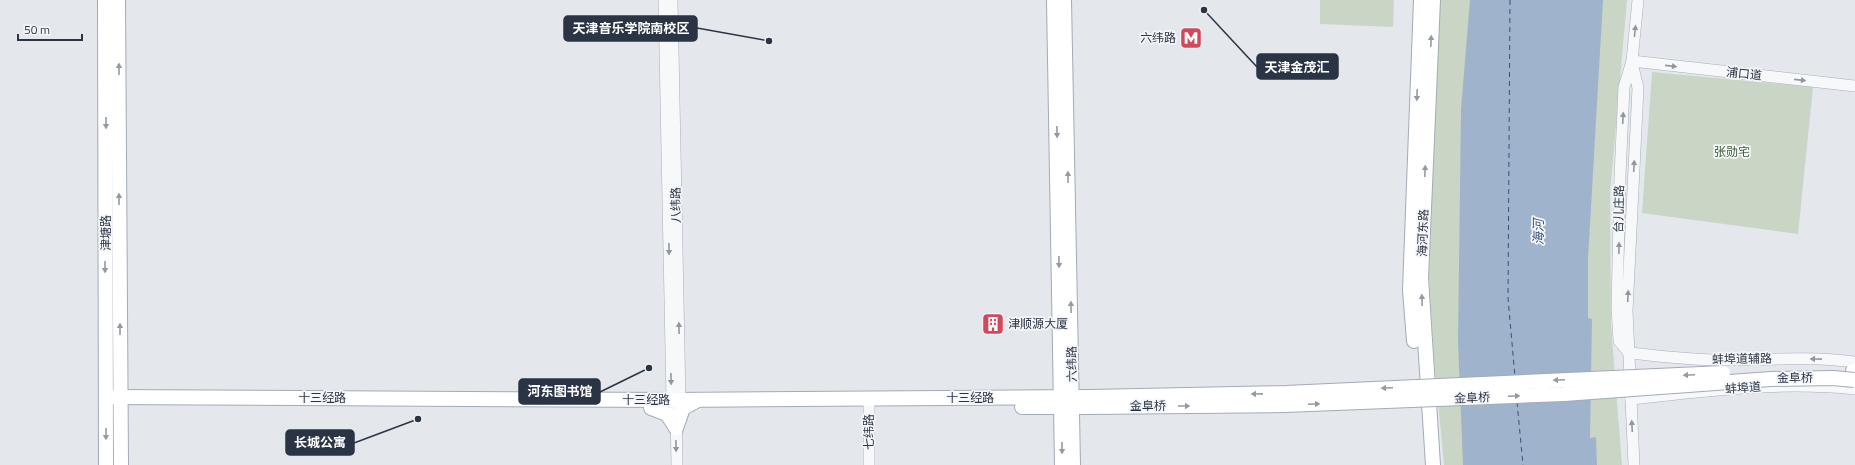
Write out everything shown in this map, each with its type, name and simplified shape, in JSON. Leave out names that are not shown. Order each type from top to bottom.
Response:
[{"type":"main road","name":"津塘路","points":[[105,0],[113,368],[117,399],[121,465]]},
{"type":"main road","name":"津塘路","points":[[113,368],[118,0]]},
{"type":"main road","name":"六纬路","points":[[1054,0],[1065,404]]},
{"type":"main road","name":"六纬路","points":[[1062,465],[1065,404],[1064,0]]},
{"type":"main road","name":"海河东路","points":[[1421,0],[1410,290],[1423,465]]},
{"type":"main road","name":"海河东路","points":[[1433,0],[1421,278],[1433,465]]},
{"type":"main road","points":[[113,368],[131,388],[155,402]]},
{"type":"main road","name":"金阜桥","points":[[1090,402],[1792,370],[1855,376]]},
{"type":"main road","name":"十三经路","points":[[155,402],[678,404],[869,402],[1037,397],[1065,404]]},
{"type":"main road","name":"津塘路","points":[[106,465],[117,399]]},
{"type":"main road","name":"十三经路","points":[[117,399],[155,402],[651,408],[700,400],[1065,404],[1090,402]]},
{"type":"main road","points":[[1073,430],[1078,415],[1090,402]]},
{"type":"main road","points":[[676,428],[678,404]]},
{"type":"main road","points":[[1065,404],[1073,430],[1073,465]]},
{"type":"main road","points":[[651,408],[667,414],[676,428]]},
{"type":"street","name":"八纬路","points":[[664,0],[678,404]]},
{"type":"street","name":"八纬路","points":[[672,0],[678,404]]},
{"type":"street","name":"台儿庄路","points":[[1634,465],[1627,311],[1638,88],[1632,61],[1638,0]]},
{"type":"street","name":"浦口道","points":[[1632,61],[1855,86]]},
{"type":"street","name":"蚌埠道辅路","points":[[1629,353],[1676,358],[1719,360],[1787,358],[1855,376]]},
{"type":"street","name":"蚌埠道","points":[[1631,399],[1707,391],[1805,385],[1855,376]]},
{"type":"street","name":"七纬路","points":[[869,402],[870,465]]},
{"type":"street","points":[[676,428],[677,465]]},
{"type":"green space","points":[[1320,0],[1394,0],[1393,27],[1320,24]]},
{"type":"green space","points":[[1439,0],[1627,0],[1610,193],[1611,325],[1622,465],[1444,465],[1434,359],[1429,276]]},
{"type":"green space","name":"张勋宅","points":[[1652,72],[1813,87],[1798,234],[1642,213]]},
{"type":"water","name":"海河","points":[[1470,0],[1603,0],[1588,259],[1588,318],[1592,319],[1590,438],[1596,437],[1597,465],[1463,465],[1458,342],[1461,109]]},
{"type":"ferry route","points":[[1510,0],[1508,298],[1515,377]]},
{"type":"ferry route","points":[[1517,402],[1523,465]]},
{"type":"place","name":"天津金茂汇","points":[[1204,10]]},
{"type":"place","name":"六纬路","points":[[1191,38]]},
{"type":"place","name":"天津音乐学院南校区","points":[[769,41]]},
{"type":"place","name":"津顺源大厦","points":[[993,324]]},
{"type":"place","name":"河东图书馆","points":[[649,368]]},
{"type":"place","name":"长城公寓","points":[[418,419]]}]
